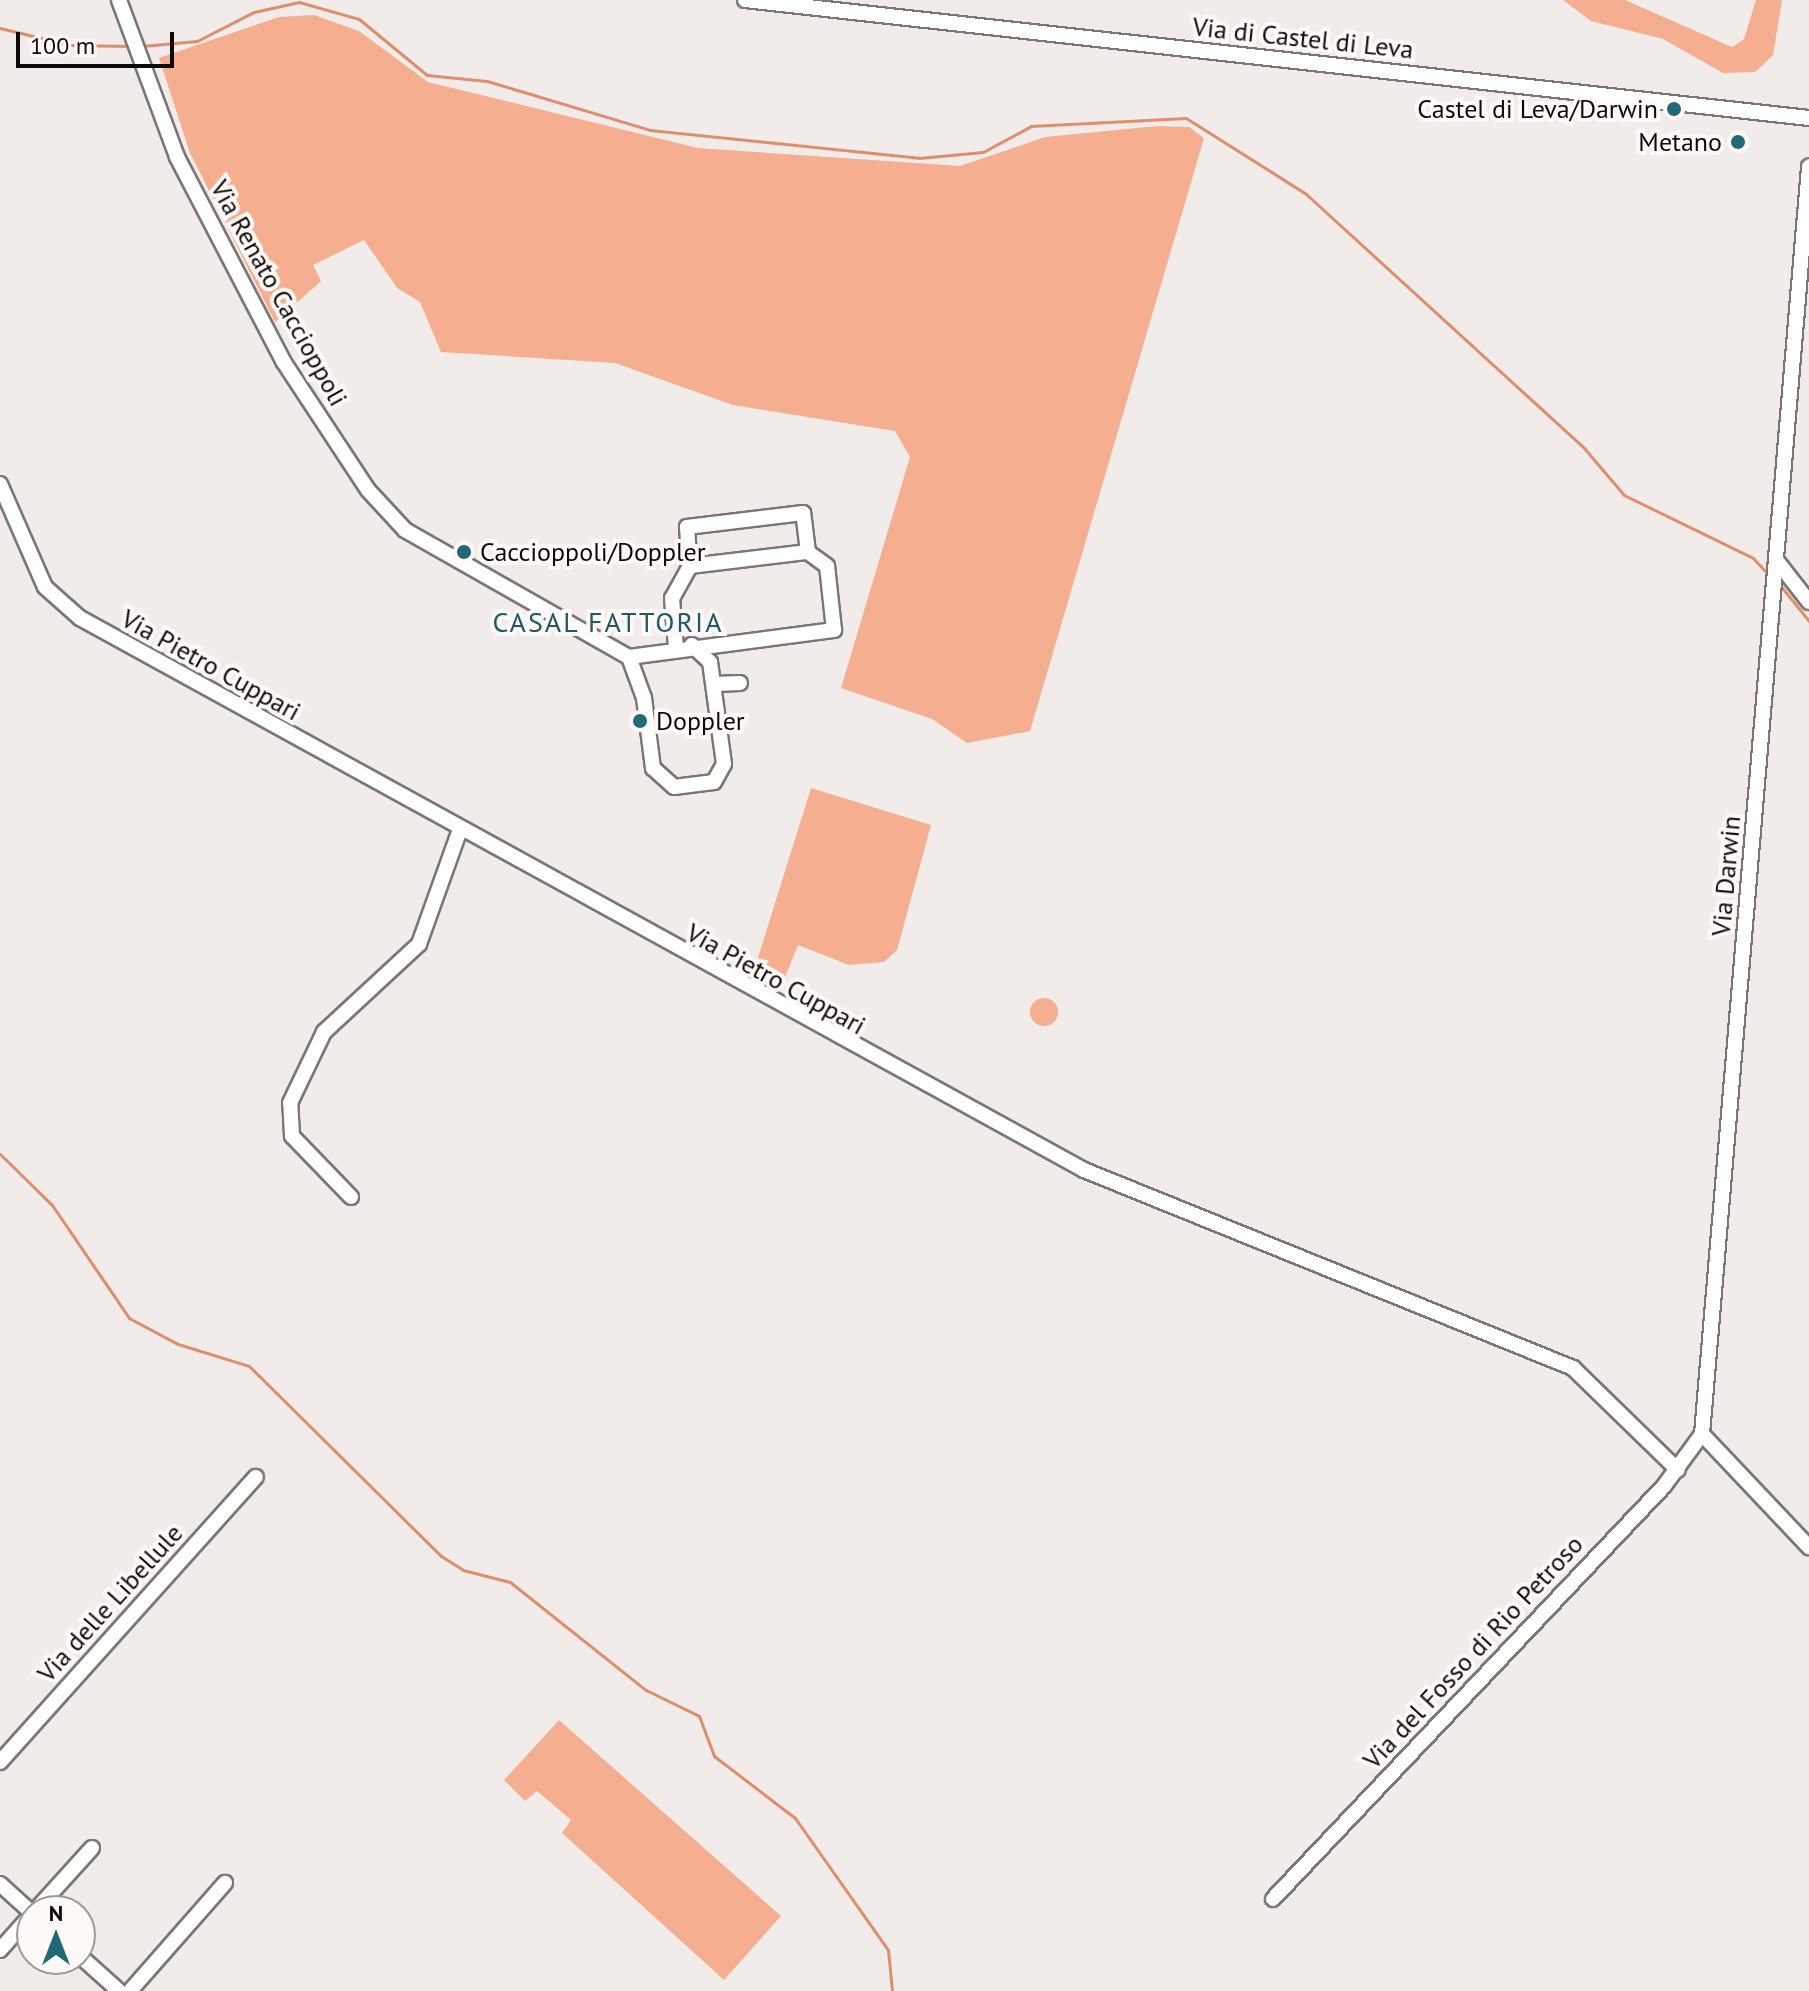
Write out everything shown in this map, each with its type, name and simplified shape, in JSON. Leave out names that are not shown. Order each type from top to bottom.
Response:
[{"type":"street","name":"Via Renato Caccioppoli","points":[[119,0],[177,157],[276,348],[374,499],[410,533],[629,657]]},
{"type":"street","name":"Via di Castel di Leva","points":[[745,0],[1809,118]]},
{"type":"street","name":"Via Darwin","points":[[1702,1434],[1809,167]]},
{"type":"street","name":"Via Pietro Cuppari","points":[[0,484],[35,569],[63,608],[459,832],[902,1076],[1084,1170],[1573,1368],[1678,1470]]},
{"type":"street","points":[[676,648],[673,595],[690,566],[687,527],[803,513],[808,552]]},
{"type":"street","points":[[690,566],[808,552],[827,566],[834,630],[692,645],[629,657],[644,698],[653,768],[670,786],[707,785],[721,773],[710,662],[692,645]]},
{"type":"street","points":[[1777,561],[1809,602]]},
{"type":"street","points":[[714,684],[740,683]]},
{"type":"street","points":[[351,1197],[292,1136],[290,1103],[324,1032],[419,944],[459,832]]},
{"type":"street","points":[[1702,1434],[1807,1539]]},
{"type":"street","name":"Via del Fosso di Rio Petroso","points":[[1273,1899],[1678,1470],[1702,1434]]},
{"type":"street","name":"Via delle Libellule","points":[[0,1762],[256,1477]]},
{"type":"street","points":[[49,1895],[92,1848]]},
{"type":"street","points":[[130,1991],[225,1883]]},
{"type":"street","points":[[0,1884],[16,1898]]},
{"type":"street","points":[[0,1950],[16,1932]]},
{"type":"street","points":[[96,1970],[119,1991]]},
{"type":"shaded area","points":[[1563,0],[1625,0],[1732,47],[1744,39],[1756,0],[1782,0],[1773,55],[1755,72],[1723,73],[1663,39],[1591,21]]},
{"type":"shaded area","points":[[314,15],[359,31],[428,82],[698,148],[960,166],[1045,137],[1157,126],[1189,127],[1204,138],[1030,731],[967,743],[932,719],[841,688],[910,457],[895,431],[733,405],[615,363],[441,352],[420,302],[397,288],[364,240],[313,265],[321,281],[275,322],[190,153],[159,58],[279,17]]},
{"type":"shaded area","points":[[811,788],[931,825],[897,950],[884,962],[849,965],[798,945],[777,997],[751,980]]},
{"type":"shaded area","points":[[1044,998],[1054,1002],[1058,1012],[1054,1022],[1044,1026],[1034,1022],[1030,1012],[1034,1002]]},
{"type":"shaded area","points":[[559,1720],[781,1916],[724,1980],[562,1833],[571,1820],[537,1791],[525,1801],[504,1780]]},
{"type":"waterway","points":[[142,46],[197,41],[254,12],[299,2],[359,19],[427,75],[487,81],[650,130],[919,158],[983,152],[1031,126],[1186,118],[1306,194],[1584,448],[1624,495],[1753,558],[1770,576]]},
{"type":"waterway","points":[[0,28],[70,45],[130,46]]},
{"type":"waterway","points":[[1779,584],[1809,621]]},
{"type":"waterway","points":[[0,1154],[52,1205],[129,1318],[178,1344],[249,1366],[441,1556],[463,1570],[510,1582],[646,1690],[699,1716],[714,1756],[795,1818],[888,1950],[892,1991]]},
{"type":"place","name":"Castel di Leva/Darwin","points":[[1674,109]]},
{"type":"place","name":"Metano","points":[[1738,142]]},
{"type":"place","name":"Caccioppoli/Doppler","points":[[464,552]]},
{"type":"place","name":"Doppler","points":[[640,721]]},
{"type":"district","name":"CASAL FATTORIA","points":[[608,622]]}]
